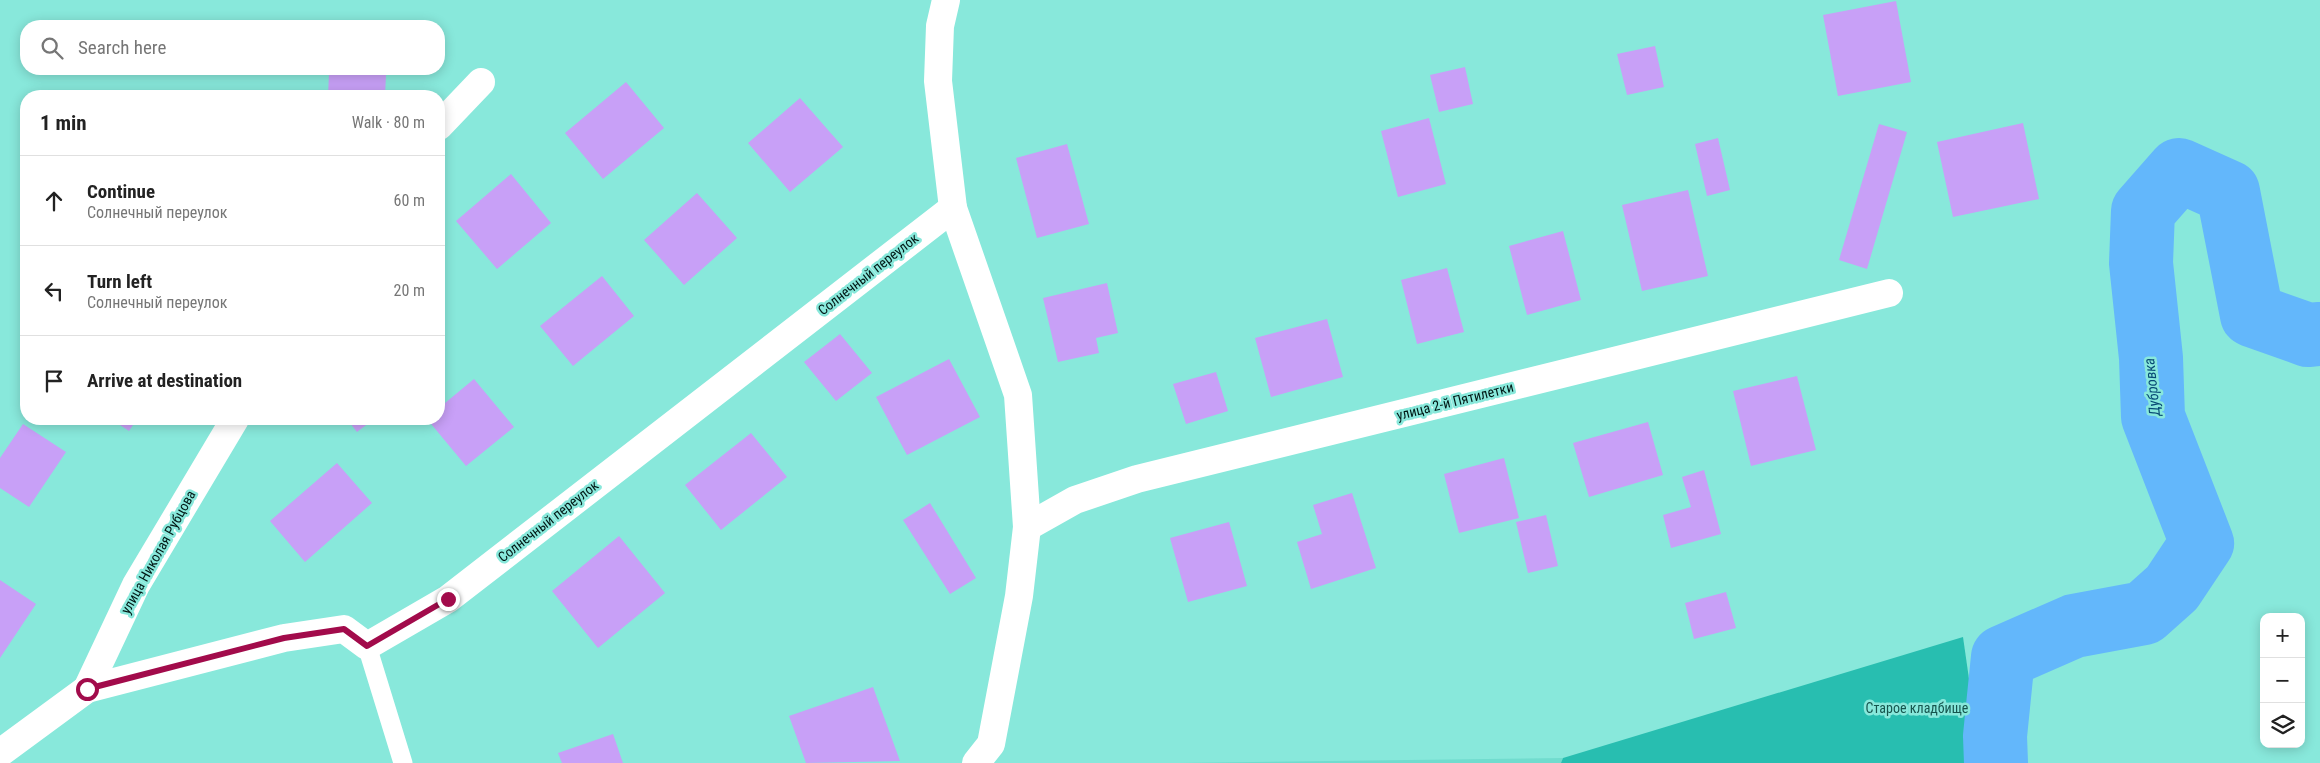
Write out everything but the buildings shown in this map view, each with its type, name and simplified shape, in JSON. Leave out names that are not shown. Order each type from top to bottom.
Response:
[{"type":"street","points":[[946,0],[940,26],[938,81],[954,208],[1018,395],[1027,527],[1019,596],[991,744],[976,763]]},
{"type":"street","points":[[445,120],[481,82]]},
{"type":"street","name":"Солнечный переулок","points":[[367,646],[448,599],[954,208]]},
{"type":"street","name":"улица 2-й Пятилетки","points":[[1027,527],[1075,500],[1138,479],[1890,293]]},
{"type":"street","name":"улица Николая Рубцова","points":[[87,689],[136,585],[231,425]]},
{"type":"street","points":[[0,753],[87,689],[284,638],[344,629],[367,646]]},
{"type":"lane","points":[[367,646],[403,763]]},
{"type":"shaded area","points":[[1563,758],[1561,763],[1179,763]]},
{"type":"green space","name":"Старое кладбище","points":[[1963,637],[1981,763],[1561,763],[1563,758]]},
{"type":"waterway","name":"Дубровка","points":[[1996,763],[1995,736],[2003,657],[2074,626],[2144,613],[2172,588],[2202,543],[2153,417],[2151,358],[2141,263],[2143,211],[2179,170],[2228,192],[2252,315],[2308,335],[2320,334]]},
{"type":"route","points":[[87,689],[284,638],[344,629],[367,646],[448,599]]}]
